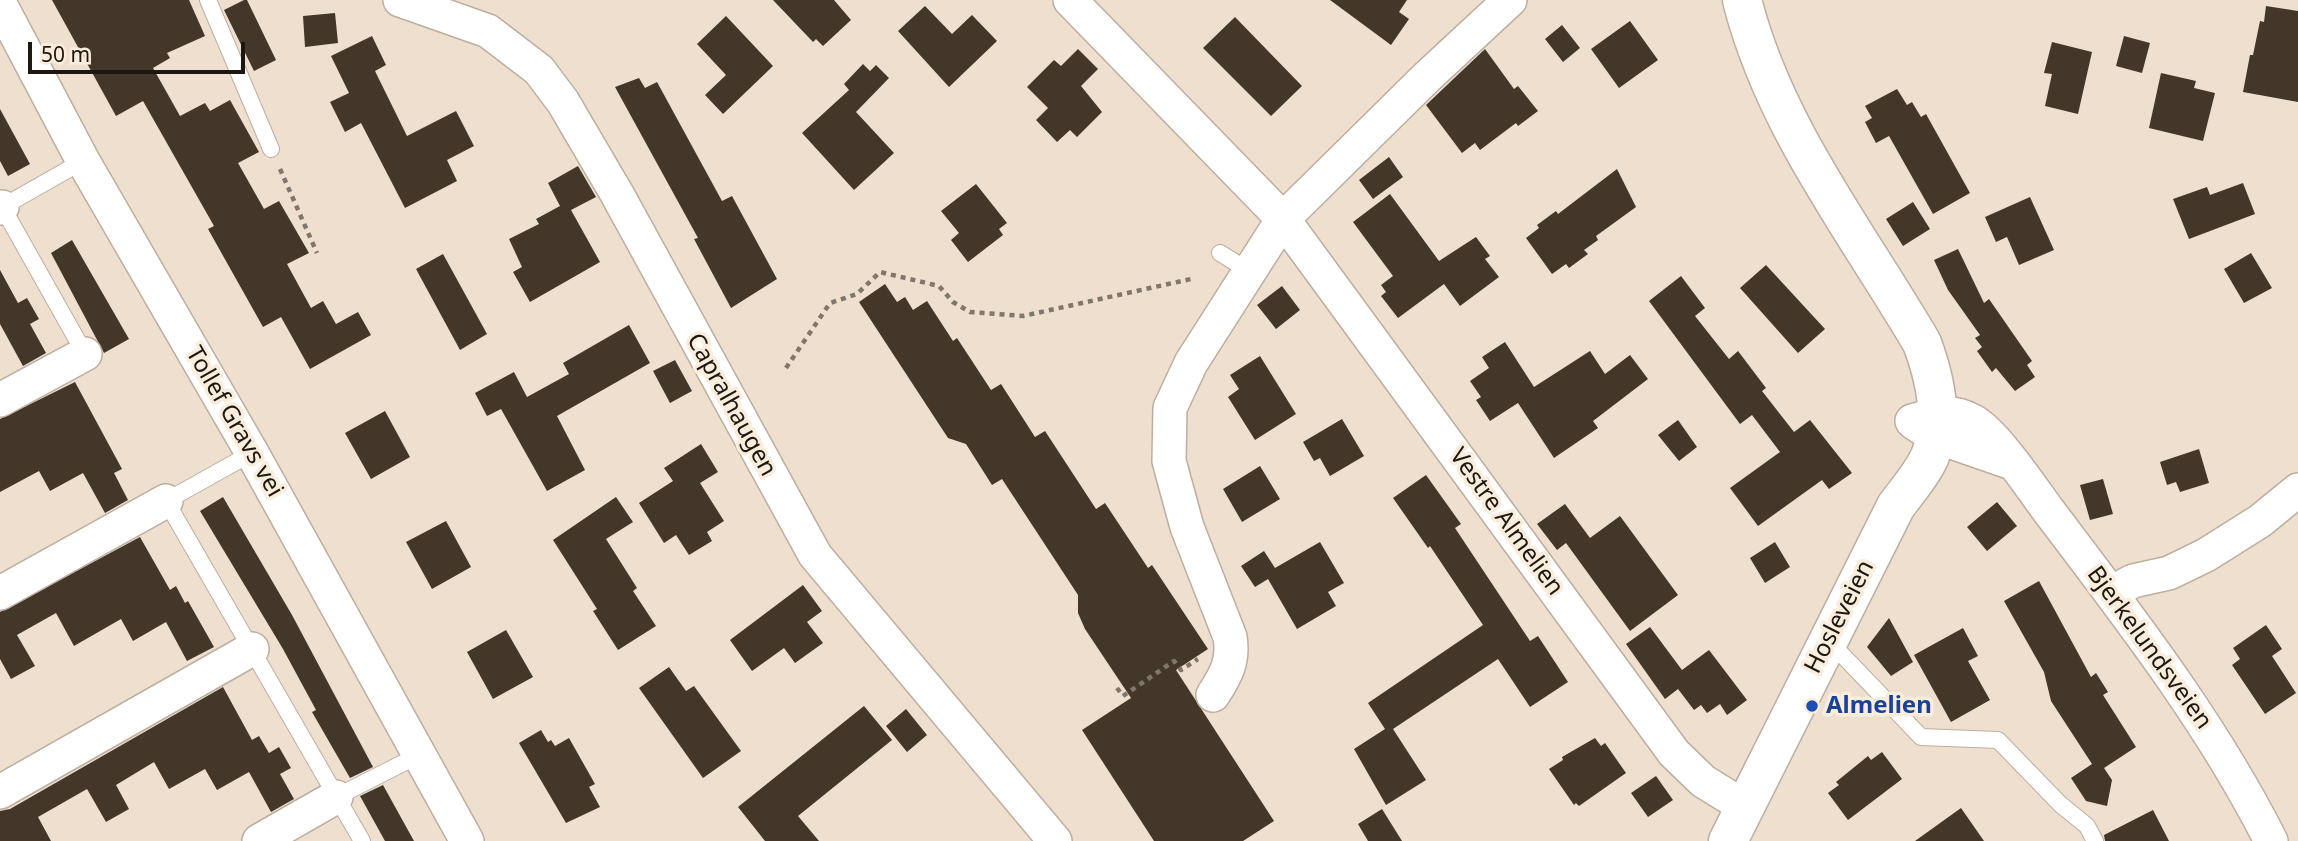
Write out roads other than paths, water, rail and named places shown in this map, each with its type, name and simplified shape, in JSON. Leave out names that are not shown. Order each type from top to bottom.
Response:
[{"type":"main road","points":[[1742,0],[1756,52],[1802,149],[1881,272],[1922,343],[1932,370],[1928,423]]},
{"type":"main road","name":"Hosleveien","points":[[1728,841],[1896,506],[1930,456],[1928,423]]},
{"type":"street","name":"Capralhaugen","points":[[400,0],[488,31],[539,70],[563,102],[617,194],[815,555],[1055,841]]},
{"type":"street","name":"Vestre Almelien","points":[[1070,0],[1283,219],[1674,753],[1703,781],[1745,807]]},
{"type":"street","points":[[1213,695],[1229,671],[1231,644],[1187,527],[1169,461],[1170,408],[1191,363],[1283,219],[1426,77],[1510,0]]},
{"type":"street","name":"Tollef Gravs vei","points":[[0,4],[83,161],[252,453],[467,841]]},
{"type":"street","points":[[0,400],[85,354]]},
{"type":"street","name":"Bjerkelundsveien","points":[[1928,423],[2014,464],[2111,593],[2222,750],[2271,841]]},
{"type":"street","points":[[2111,593],[2133,581],[2169,573],[2206,555],[2260,521],[2298,490]]},
{"type":"street","points":[[0,593],[166,501]]},
{"type":"street","points":[[0,792],[251,649]]},
{"type":"street","points":[[259,841],[336,797]]},
{"type":"lane","points":[[208,0],[271,149]]},
{"type":"lane","points":[[83,161],[1,206],[85,354]]},
{"type":"lane","points":[[1220,253],[1250,271]]},
{"type":"lane","points":[[252,453],[166,501],[362,841]]},
{"type":"lane","points":[[1828,640],[1920,737],[1998,740],[2060,804],[2087,826],[2095,841]]},
{"type":"lane","points":[[336,797],[419,755]]},
{"type":"place","name":"Almelien","points":[[1812,706]]}]
